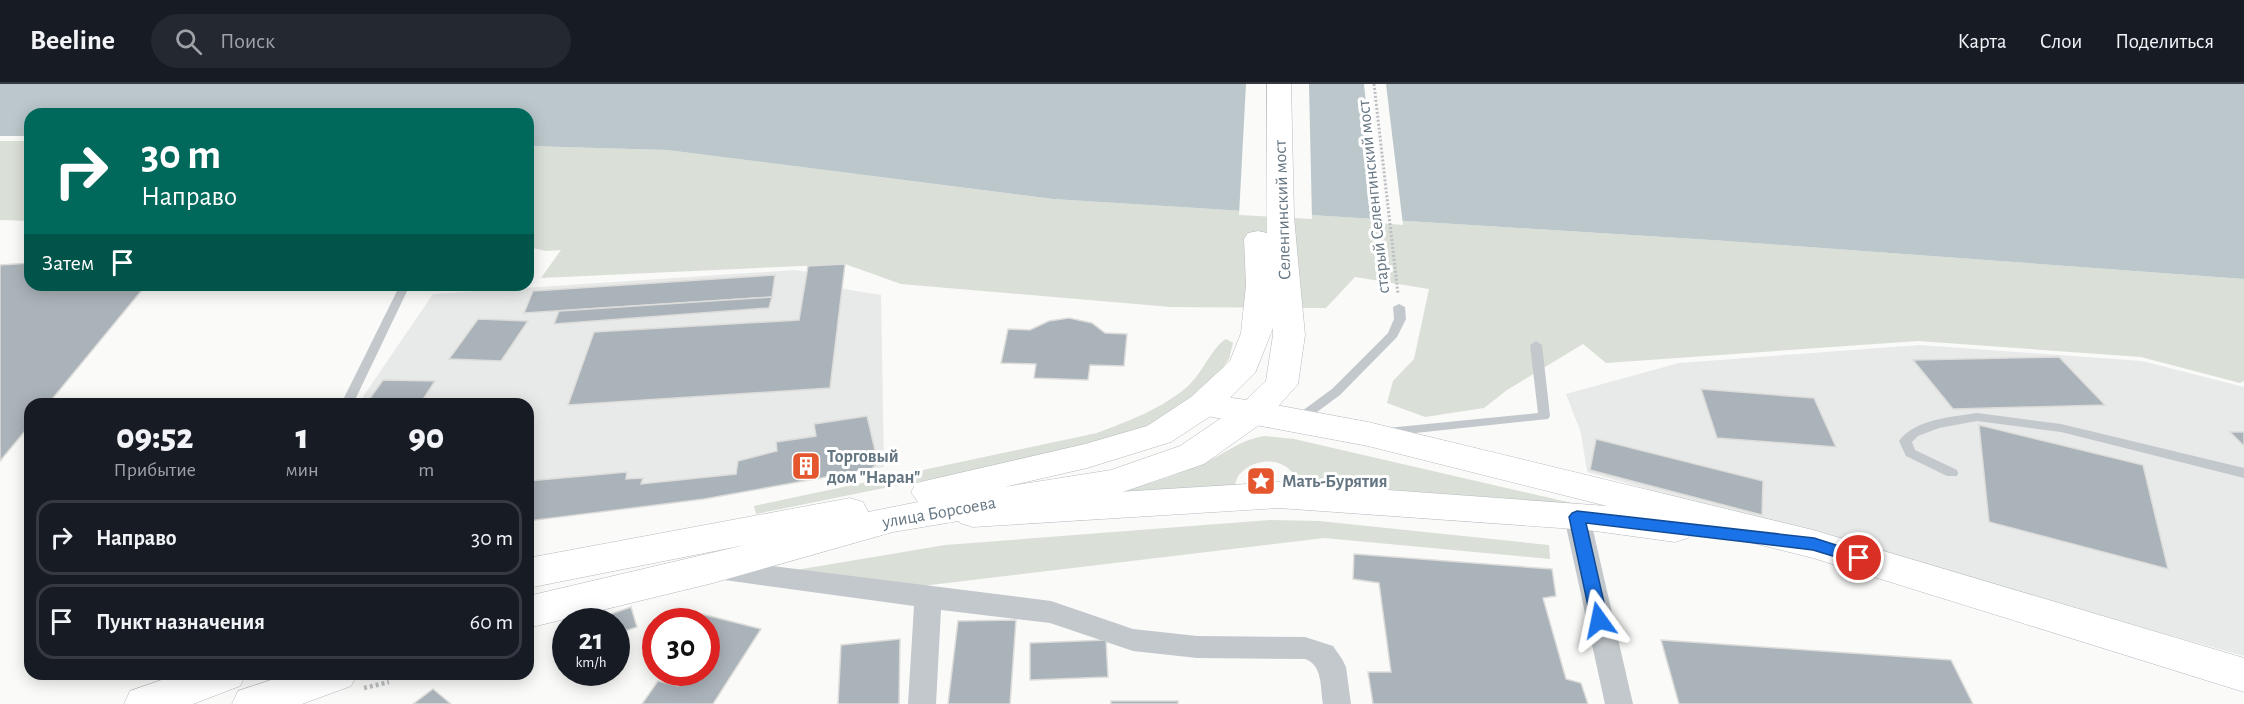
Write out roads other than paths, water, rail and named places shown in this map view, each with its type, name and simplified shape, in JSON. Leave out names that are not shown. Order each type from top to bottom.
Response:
[{"type":"main road","name":"Селенгинский мост","points":[[1257,333],[1261,285],[1257,220],[1262,84]]},
{"type":"main road","name":"Селенгинский мост","points":[[1279,84],[1280,217],[1289,335],[1282,384]]},
{"type":"main road","name":"улица Борсоева","points":[[534,572],[853,510],[1087,456],[1159,434],[1203,405],[1244,366],[1257,333]]},
{"type":"main road","name":"улица Борсоева","points":[[534,611],[713,568],[893,519],[1114,482],[1192,455],[1254,412],[1282,384]]},
{"type":"main road","points":[[1282,384],[1287,405],[1298,420]]},
{"type":"main road","points":[[1203,405],[1254,412],[1368,434],[1814,544],[2244,675]]},
{"type":"main road","points":[[893,519],[1279,495],[1577,517],[1814,544]]},
{"type":"main road","points":[[145,704],[208,680]]},
{"type":"main road","points":[[253,704],[319,680]]},
{"type":"street","points":[[1577,517],[1619,704]]},
{"type":"street","points":[[713,568],[928,598],[1051,612],[1133,640],[1197,647],[1305,648],[1323,654],[1332,668],[1337,704]]},
{"type":"street","points":[[922,704],[928,598]]},
{"type":"lane","points":[[350,398],[402,291]]},
{"type":"lane","points":[[1298,420],[1336,392],[1393,335],[1400,319],[1399,307]]},
{"type":"lane","points":[[1368,434],[1544,416],[1536,345]]},
{"type":"lane","points":[[1952,473],[1910,453],[1905,441],[1914,433],[1936,424],[1977,417],[2061,428],[2244,473]]},
{"type":"place","name":"Торговый дом \"Наран\"","points":[[806,466]]},
{"type":"place","name":"Мать-Бурятия","points":[[1261,481]]}]
